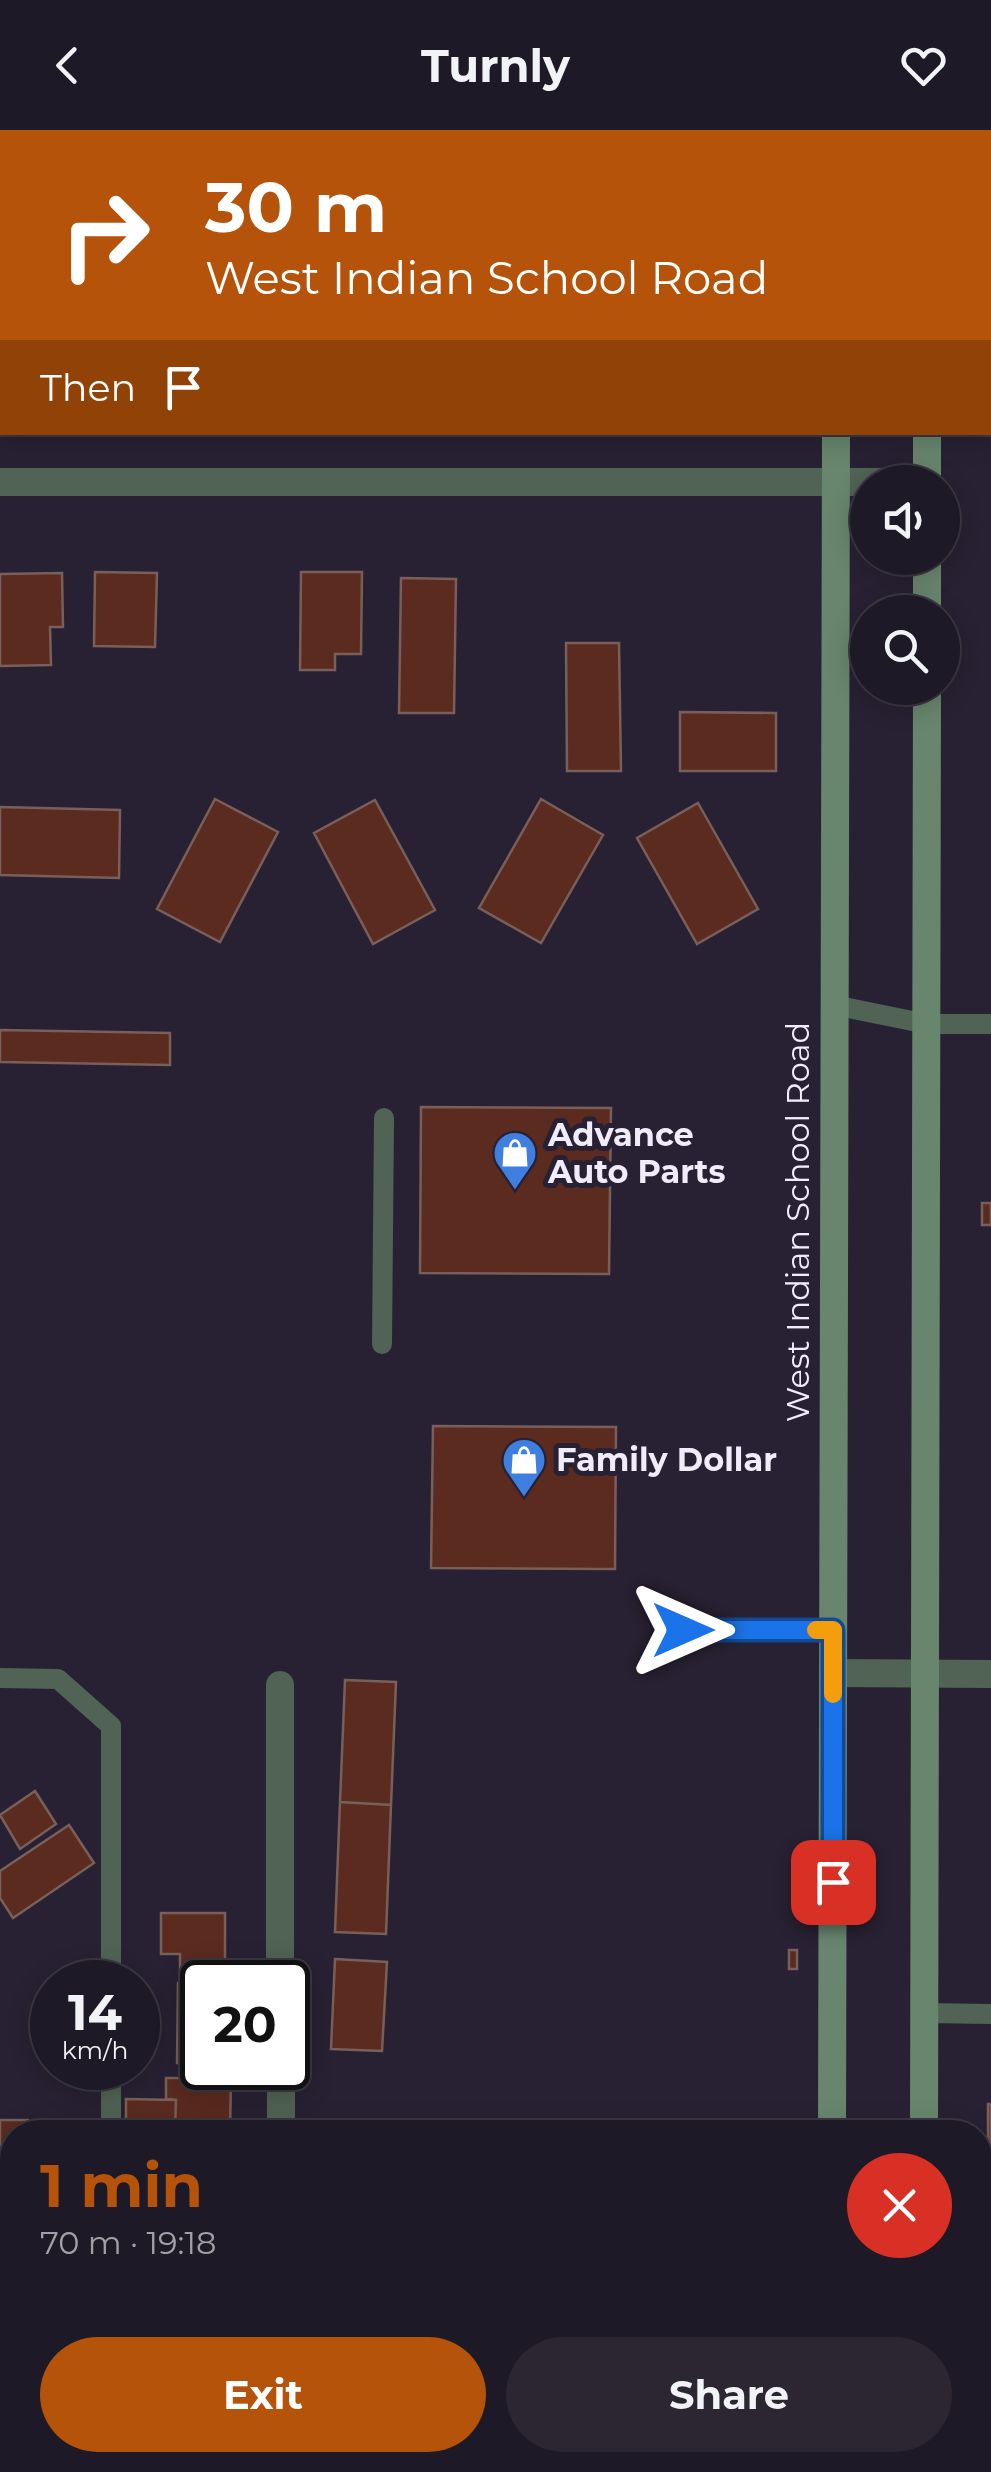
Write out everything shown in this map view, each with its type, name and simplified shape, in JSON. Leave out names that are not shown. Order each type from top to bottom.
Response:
[{"type":"main road","name":"West Indian School Road","points":[[832,2120],[836,435]]},
{"type":"main road","points":[[927,435],[927,465]]},
{"type":"main road","points":[[924,2120],[927,705]]},
{"type":"street","points":[[0,482],[850,481]]},
{"type":"street","points":[[833,1673],[991,1674]]},
{"type":"street","points":[[280,1685],[280,1960]]},
{"type":"street","points":[[280,2090],[281,2120]]},
{"type":"lane","points":[[834,1005],[927,1024],[991,1024]]},
{"type":"lane","points":[[382,1344],[384,1118]]},
{"type":"lane","points":[[683,1630],[833,1630]]},
{"type":"lane","points":[[0,1678],[58,1678],[111,1726],[111,1960]]},
{"type":"lane","points":[[925,2013],[991,2014]]},
{"type":"lane","points":[[111,2090],[111,2120]]},
{"type":"building","points":[[95,572],[157,573],[155,647],[94,646]]},
{"type":"building","points":[[301,572],[362,572],[361,654],[335,654],[335,670],[300,670]]},
{"type":"building","points":[[62,573],[63,627],[50,627],[51,665],[0,666],[0,574]]},
{"type":"building","points":[[401,578],[456,579],[454,713],[399,713]]},
{"type":"building","points":[[566,643],[619,643],[621,771],[567,771]]},
{"type":"building","points":[[680,712],[776,713],[776,771],[680,771]]},
{"type":"building","points":[[215,799],[278,832],[220,942],[157,909]]},
{"type":"building","points":[[541,799],[603,835],[541,943],[479,908]]},
{"type":"building","points":[[375,800],[435,910],[373,944],[314,833]]},
{"type":"building","points":[[698,803],[758,909],[697,944],[637,838]]},
{"type":"building","points":[[0,807],[120,810],[119,878],[0,875]]},
{"type":"building","points":[[0,1030],[170,1033],[170,1065],[0,1062]]},
{"type":"building","name":"Advance Auto Parts","points":[[421,1107],[611,1108],[609,1274],[420,1273]]},
{"type":"building","points":[[982,1203],[991,1203],[991,1225],[982,1225]]},
{"type":"building","name":"Family Dollar","points":[[433,1426],[616,1427],[615,1569],[431,1568]]},
{"type":"building","points":[[345,1680],[396,1682],[391,1805],[340,1802]]},
{"type":"building","points":[[35,1791],[56,1824],[20,1849],[0,1815]]},
{"type":"building","points":[[340,1802],[391,1805],[386,1934],[335,1932]]},
{"type":"building","points":[[69,1825],[94,1863],[13,1918],[0,1898],[0,1871]]},
{"type":"building","points":[[161,1913],[225,1913],[225,1960],[180,1960],[180,1954],[161,1954]]},
{"type":"building","points":[[789,1950],[797,1950],[797,1969],[789,1969]]},
{"type":"building","points":[[335,1959],[387,1962],[382,2051],[331,2049]]},
{"type":"building","points":[[178,1983],[180,2063],[177,2063]]},
{"type":"building","points":[[166,2078],[180,2078],[180,2090],[231,2090],[230,2120],[175,2120],[176,2100],[166,2099]]},
{"type":"building","points":[[126,2099],[176,2100],[175,2120],[126,2120]]},
{"type":"slow traffic","points":[[816,1630],[833,1630],[833,1694]]},
{"type":"place","name":"Advance Auto Parts","points":[[515,1191]]},
{"type":"place","name":"Family Dollar","points":[[524,1498]]},
{"type":"route","points":[[683,1630],[833,1630],[833,1882]]}]
